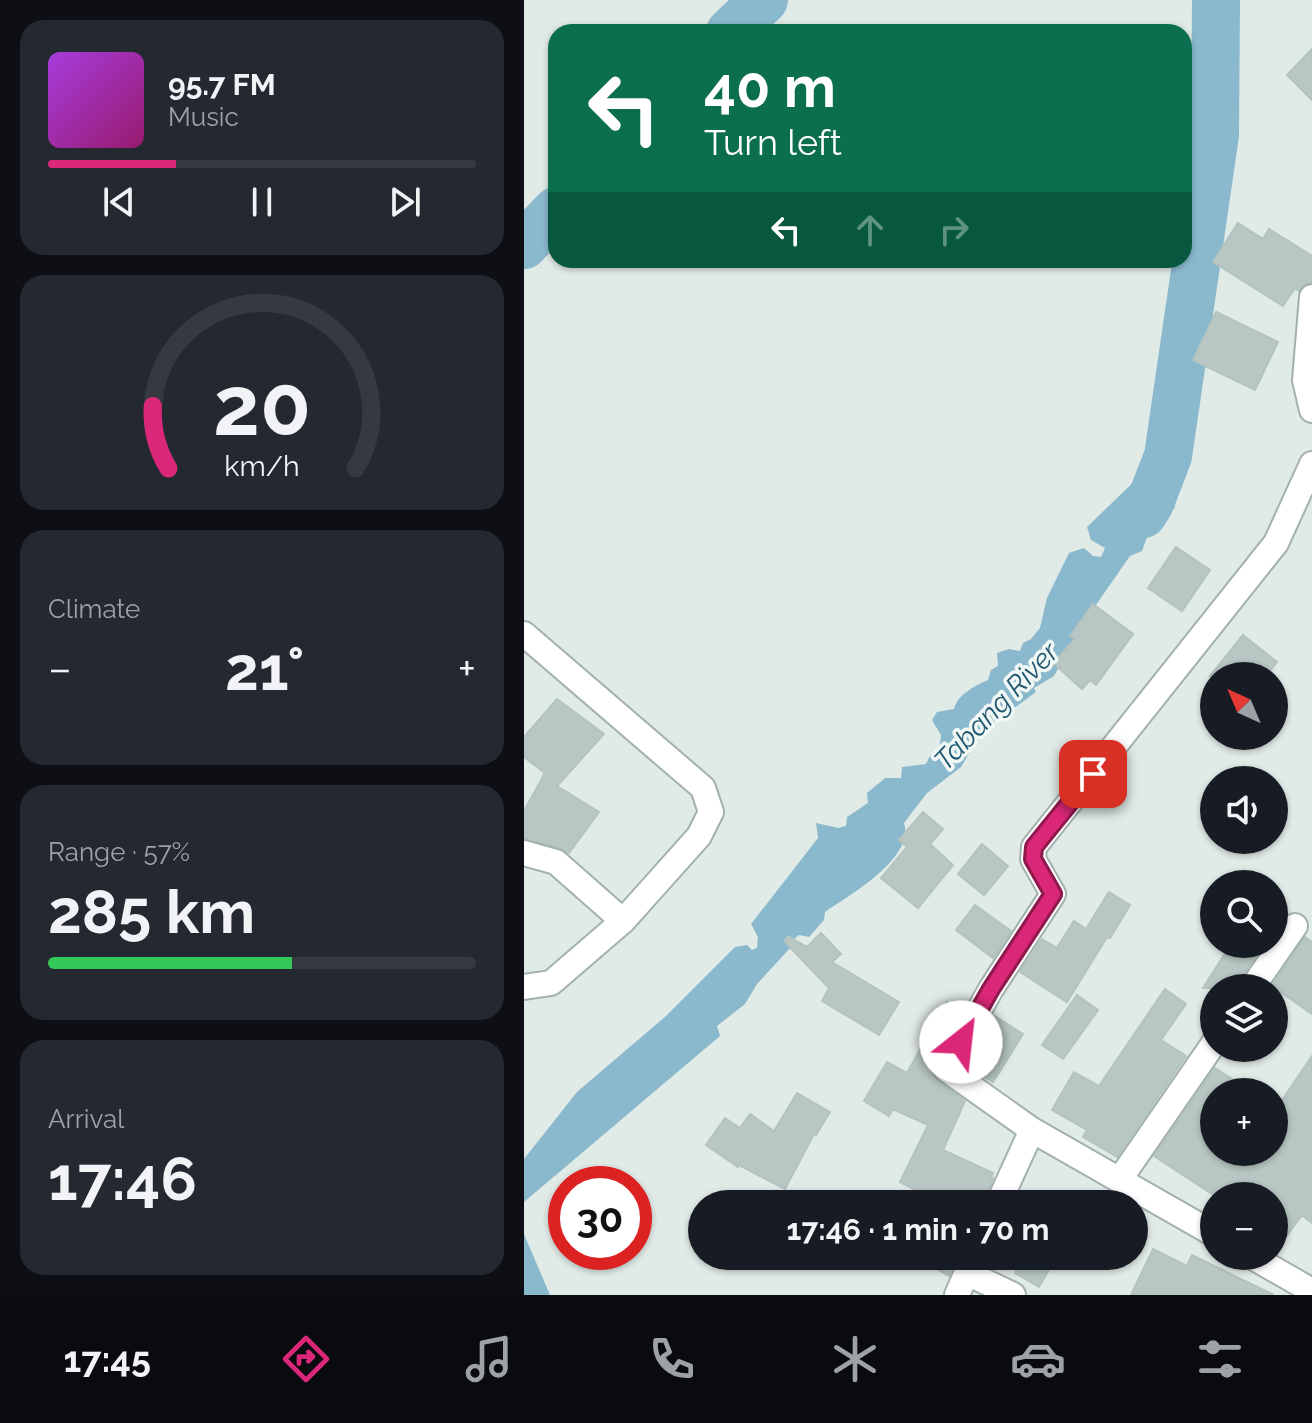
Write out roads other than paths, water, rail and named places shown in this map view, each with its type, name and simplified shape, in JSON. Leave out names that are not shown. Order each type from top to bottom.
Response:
[{"type":"street","points":[[1312,297],[1305,380],[1312,410]]},
{"type":"street","points":[[1200,1226],[1032,1130],[946,1069],[991,989],[1053,894],[1033,859],[1034,847],[1276,543],[1312,464]]},
{"type":"street","points":[[524,634],[703,788],[711,812],[699,836],[623,921],[551,983],[524,987]]},
{"type":"street","points":[[524,853],[556,862],[623,921]]},
{"type":"street","points":[[1262,974],[1295,926]]},
{"type":"street","points":[[1120,1179],[1201,1062]]},
{"type":"street","points":[[1004,1190],[1032,1130]]},
{"type":"street","points":[[1275,1270],[1312,1291]]},
{"type":"street","points":[[966,1275],[1013,1295]]},
{"type":"water","points":[[1168,456],[1175,508],[1154,518],[1142,551],[1130,556],[1084,622],[1054,676],[1034,688],[1036,692],[995,722],[974,745],[961,767],[927,793],[904,823],[905,836],[890,862],[864,886],[825,912],[824,920],[809,937],[799,935],[793,940],[792,946],[757,984],[745,1004],[717,1026],[720,1036],[567,1166],[548,1166],[548,1182],[524,1202],[524,1159],[577,1092],[666,1016],[735,947],[747,945],[752,950],[757,948],[758,937],[751,924],[818,838],[816,823],[838,828],[846,826],[847,817],[868,803],[867,793],[885,778],[901,778],[902,767],[926,764],[931,754],[939,754],[941,735],[932,720],[937,712],[954,709],[963,695],[988,680],[991,670],[998,666],[997,653],[1009,649],[1020,651],[1023,643],[1031,639],[1040,628],[1047,598],[1069,553],[1084,548],[1093,556],[1101,557],[1105,548],[1091,540],[1087,527],[1144,472]]},
{"type":"water","points":[[524,1234],[550,1295],[524,1295]]},
{"type":"waterway","name":"Tabang River","points":[[738,24],[764,0]]},
{"type":"waterway","name":"Tabang River","points":[[1143,514],[1168,456],[1215,135],[1216,0]]},
{"type":"waterway","name":"Tabang River","points":[[524,245],[548,220]]}]
